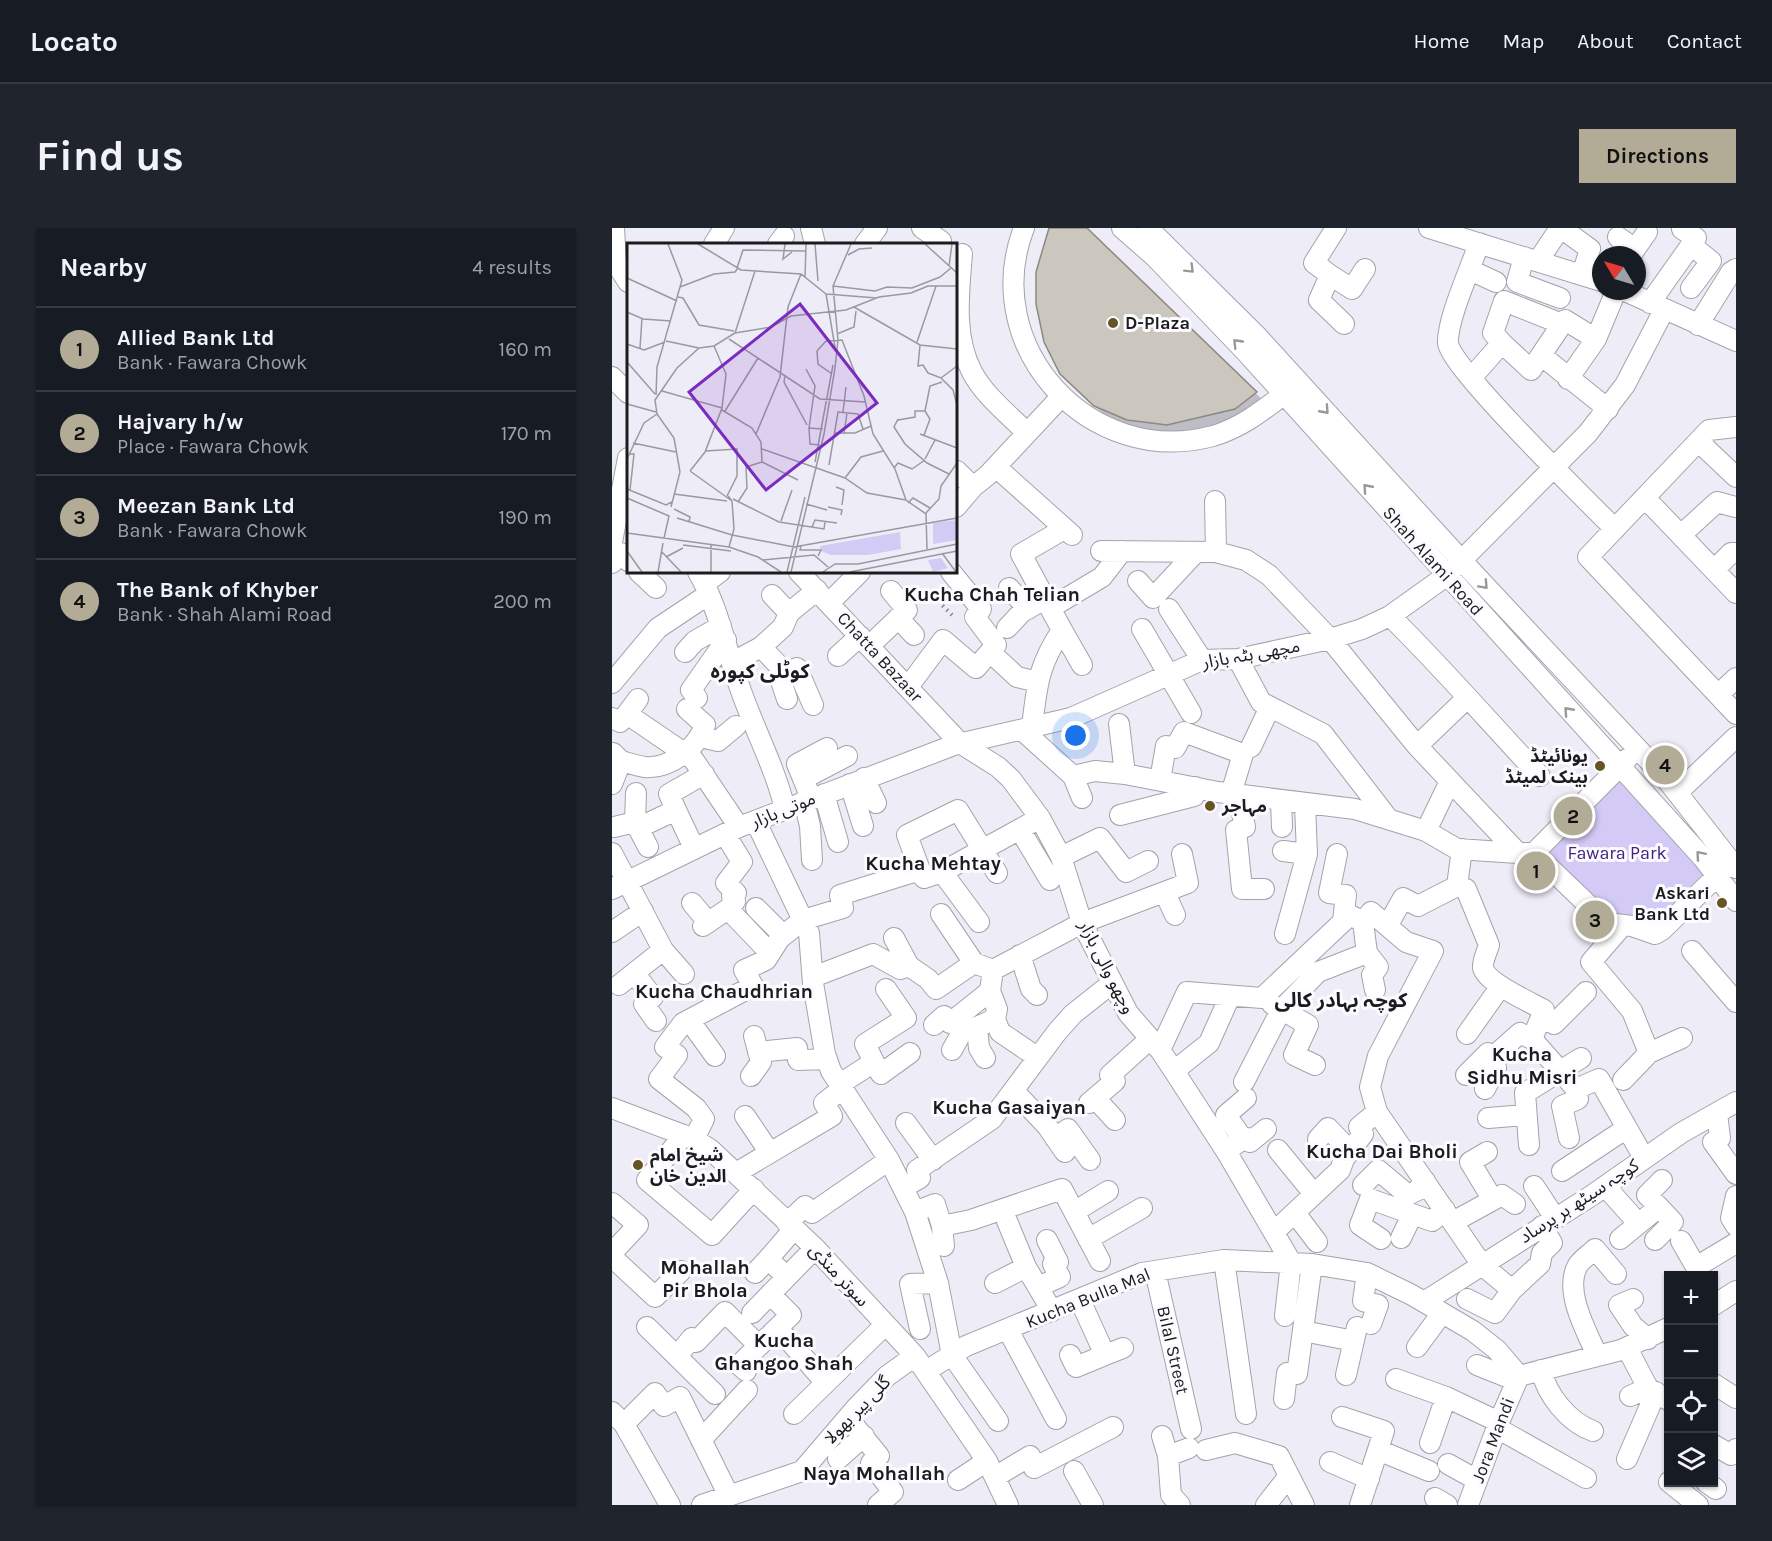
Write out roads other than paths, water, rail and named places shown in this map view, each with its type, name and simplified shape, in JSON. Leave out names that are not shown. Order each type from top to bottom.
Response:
[{"type":"street","points":[[715,243],[724,228]]},
{"type":"street","points":[[811,228],[815,243]]},
{"type":"street","points":[[922,228],[941,241]]},
{"type":"street","points":[[1024,228],[1017,246],[1013,286],[1019,327],[1035,365],[1061,397],[1094,421],[1122,432],[1172,441],[1222,432],[1251,420],[1283,395]]},
{"type":"street","name":"Shah Alami Road","points":[[1122,228],[1155,257],[1283,395],[1618,767],[1703,858],[1736,901]]},
{"type":"street","name":"Shah Alami Road","points":[[1148,228],[1256,335],[1461,561],[1638,749],[1734,864]]},
{"type":"street","points":[[1336,228],[1314,263],[1352,289],[1365,269]]},
{"type":"street","points":[[1429,228],[1592,277]]},
{"type":"street","points":[[1560,298],[1517,282],[1531,259],[1560,228],[1590,249],[1582,274]]},
{"type":"street","points":[[1637,246],[1647,232]]},
{"type":"street","points":[[613,233],[614,264],[627,281]]},
{"type":"street","points":[[1618,237],[1627,246]]},
{"type":"street","points":[[1687,237],[1712,261],[1691,288]]},
{"type":"street","name":"مچھی ہٹہ بازار","points":[[960,743],[1071,718],[1202,660],[1238,658],[1330,639],[1390,616],[1446,576],[1554,468],[1608,409],[1625,385],[1687,237]]},
{"type":"street","points":[[1479,243],[1448,330],[1448,346],[1455,360],[1471,378],[1554,468],[1615,529]]},
{"type":"street","points":[[962,254],[958,294],[964,369],[1027,434]]},
{"type":"street","points":[[1698,325],[1731,272],[1736,269]]},
{"type":"street","points":[[1470,270],[1496,282]]},
{"type":"street","points":[[1330,275],[1319,300],[1344,324]]},
{"type":"street","points":[[1568,379],[1596,339],[1612,300]]},
{"type":"street","points":[[1643,300],[1736,341]]},
{"type":"street","points":[[1562,324],[1504,301],[1493,333],[1531,370],[1542,356],[1562,324],[1564,320],[1596,339]]},
{"type":"street","points":[[1471,378],[1502,343]]},
{"type":"street","points":[[1542,356],[1608,409]]},
{"type":"street","points":[[612,377],[627,392]]},
{"type":"street","points":[[957,506],[1061,397]]},
{"type":"street","points":[[1736,427],[1709,430],[1588,557],[1736,714]]},
{"type":"street","points":[[1699,442],[1736,477]]},
{"type":"street","points":[[612,542],[627,463]]},
{"type":"street","points":[[957,471],[986,476],[1069,533],[1021,554],[1082,665]]},
{"type":"street","points":[[1645,498],[1736,593]]},
{"type":"street","points":[[1215,501],[1216,552]]},
{"type":"street","points":[[1681,535],[1717,502],[1736,507]]},
{"type":"street","points":[[1101,551],[1216,552],[1246,560],[1269,575],[1330,639],[1417,746],[1450,781],[1526,853],[1607,923],[1642,928],[1655,934],[1662,930],[1716,877],[1734,864]]},
{"type":"street","points":[[1007,628],[1028,609],[1048,604],[1102,577],[1122,551]]},
{"type":"street","points":[[1138,581],[1153,598],[1196,552]]},
{"type":"street","points":[[612,563],[621,553],[627,560]]},
{"type":"street","points":[[1714,570],[1731,553],[1736,553]]},
{"type":"street","points":[[640,573],[656,588]]},
{"type":"street","name":"Chatta Bazaar","points":[[800,573],[960,743]]},
{"type":"street","points":[[733,662],[761,647],[783,627],[789,613],[823,596],[858,573]]},
{"type":"street","points":[[908,687],[943,640],[976,668],[996,645],[975,617],[981,609],[952,573]]},
{"type":"street","points":[[612,682],[651,622],[708,580],[740,688],[779,786],[785,809]]},
{"type":"street","points":[[1009,588],[1028,609]]},
{"type":"street","points":[[838,656],[865,641],[907,610],[891,591]]},
{"type":"street","points":[[772,595],[789,613]]},
{"type":"street","points":[[1169,609],[1202,660]]},
{"type":"street","points":[[1390,616],[1431,656],[1540,776]]},
{"type":"street","points":[[898,618],[914,635]]},
{"type":"street","points":[[1142,629],[1191,713]]},
{"type":"street","points":[[1062,630],[1046,654],[1027,728],[1073,776],[1082,798]]},
{"type":"street","points":[[684,652],[695,641],[723,633]]},
{"type":"street","points":[[612,784],[616,757],[646,767],[664,764],[686,752],[701,737],[705,725],[692,704],[691,690],[723,633]]},
{"type":"street","points":[[761,647],[786,673]]},
{"type":"street","points":[[990,652],[1017,677],[1038,682]]},
{"type":"street","points":[[1238,658],[1261,702],[1323,734],[1387,818]]},
{"type":"street","points":[[787,699],[781,681],[786,673],[797,668],[813,705]]},
{"type":"street","points":[[1718,695],[1736,678]]},
{"type":"street","points":[[1417,746],[1467,698]]},
{"type":"street","points":[[1251,747],[1270,707]]},
{"type":"street","points":[[626,710],[686,752],[704,774],[803,920],[809,933],[813,977],[827,1059],[841,1087],[890,1160],[915,1212],[938,1283],[952,1355],[998,1421]]},
{"type":"street","points":[[1119,724],[1125,774]]},
{"type":"street","points":[[701,737],[718,741],[736,726]]},
{"type":"street","points":[[1160,780],[1166,746],[1175,748],[1184,732],[1243,754],[1234,794],[1245,827],[1236,830],[1242,889],[1264,889]]},
{"type":"street","points":[[1677,793],[1736,737]]},
{"type":"street","name":"موتی بازار","points":[[620,885],[740,827],[960,743]]},
{"type":"street","name":"وچھو والی بازار","points":[[960,743],[998,767],[1011,779],[1040,818],[1061,857],[1082,923],[1128,1013],[1174,1071],[1226,1151],[1291,1262]]},
{"type":"street","points":[[827,748],[797,764],[838,843]]},
{"type":"street","points":[[1073,776],[1095,771],[1125,774],[1234,794],[1355,809],[1426,831],[1456,849],[1526,853],[1638,749]]},
{"type":"street","points":[[803,779],[847,756]]},
{"type":"street","points":[[694,848],[669,794],[704,774]]},
{"type":"street","points":[[857,781],[876,803]]},
{"type":"street","points":[[857,781],[863,826]]},
{"type":"street","points":[[1426,831],[1450,781]]},
{"type":"street","points":[[1120,815],[1194,796],[1195,788]]},
{"type":"street","points":[[636,793],[637,825],[648,847]]},
{"type":"street","points":[[812,860],[810,826],[813,798]]},
{"type":"street","points":[[1281,801],[1282,827]]},
{"type":"street","points":[[996,873],[982,850],[956,804],[907,835],[924,878],[942,872],[982,850],[1020,830],[1040,818]]},
{"type":"street","points":[[1285,934],[1307,854],[1305,804]]},
{"type":"street","points":[[613,826],[637,825],[676,810]]},
{"type":"street","points":[[692,903],[705,924],[735,902],[732,896],[736,893],[726,883],[742,862],[740,827]]},
{"type":"street","points":[[1020,830],[1050,880]]},
{"type":"street","points":[[1061,857],[1100,838],[1126,872],[1148,861]]},
{"type":"street","points":[[1457,886],[1462,849]]},
{"type":"street","points":[[1283,851],[1307,854]]},
{"type":"street","points":[[941,914],[974,963],[993,970],[1082,923],[1188,883],[1182,854]]},
{"type":"street","points":[[1337,854],[1320,891],[1346,895],[1343,921]]},
{"type":"street","points":[[614,859],[620,885],[643,911],[663,950],[684,974]]},
{"type":"street","points":[[754,1189],[712,1235],[648,1180],[704,1119],[696,1108],[659,1079],[677,1055],[665,1047],[684,1023],[753,986],[744,970],[766,960],[783,935],[803,920],[840,906],[868,880],[920,870]]},
{"type":"street","points":[[942,872],[979,922]]},
{"type":"street","points":[[1388,925],[1403,898],[1418,906],[1457,886],[1466,889],[1489,945],[1483,963],[1484,970],[1501,986],[1544,1010],[1532,1039]]},
{"type":"street","points":[[1165,893],[1175,915]]},
{"type":"street","points":[[728,909],[770,953]]},
{"type":"street","points":[[613,937],[643,911]]},
{"type":"street","points":[[1375,990],[1372,975],[1378,967],[1367,953],[1363,922],[1371,912],[1406,942],[1433,951],[1378,1056],[1370,1087],[1377,1112],[1482,1264],[1512,1290]]},
{"type":"street","points":[[767,913],[783,935]]},
{"type":"street","points":[[1262,998],[1350,915],[1363,922]]},
{"type":"street","points":[[1622,926],[1591,962],[1632,1011],[1649,1053]]},
{"type":"street","points":[[894,938],[909,966],[928,979],[936,989],[974,963]]},
{"type":"street","points":[[656,1021],[644,1004],[653,997],[627,979],[663,950]]},
{"type":"street","points":[[1692,951],[1736,1002]]},
{"type":"street","points":[[1243,1139],[1226,1115],[1245,1090],[1281,1010],[1318,972],[1367,953]]},
{"type":"street","points":[[813,977],[873,954],[900,969],[909,966]]},
{"type":"street","points":[[1020,955],[1031,988],[1037,995]]},
{"type":"street","points":[[993,970],[990,991],[997,1009],[995,1018],[1000,1032],[1037,1057]]},
{"type":"street","points":[[903,1188],[920,1178],[917,1170],[978,1131],[992,1119],[1037,1057],[1073,1014],[1112,983]]},
{"type":"street","points":[[1467,1034],[1501,986]]},
{"type":"street","points":[[886,989],[906,1018],[865,1044],[881,1074],[910,1053]]},
{"type":"street","points":[[934,1025],[944,1016],[950,1023],[990,991]]},
{"type":"street","points":[[1541,1017],[1554,1024],[1586,992]]},
{"type":"street","points":[[1115,1120],[1092,1100],[1115,1082],[1110,1075],[1155,1045],[1187,993],[1262,998],[1308,1025],[1294,1055],[1315,1065]]},
{"type":"street","points":[[1174,1071],[1209,1043],[1230,996]]},
{"type":"street","points":[[952,1050],[962,1032],[957,1017]]},
{"type":"street","points":[[985,1059],[979,1048],[977,1028],[995,1018]]},
{"type":"street","points":[[689,1020],[716,1056]]},
{"type":"street","points":[[1493,1057],[1520,1033],[1532,1039],[1576,1089],[1578,1099],[1562,1106],[1569,1138]]},
{"type":"street","points":[[1623,1080],[1649,1053],[1682,1038]]},
{"type":"street","points":[[752,1076],[761,1062],[756,1044],[797,1048],[798,1060],[827,1059]]},
{"type":"street","points":[[1466,1075],[1488,1053],[1493,1057],[1496,1068],[1485,1089]]},
{"type":"street","points":[[1529,1145],[1525,1093],[1581,1058]]},
{"type":"street","points":[[736,1173],[832,1116],[824,1103],[874,1062]]},
{"type":"street","points":[[1576,1089],[1599,1079],[1644,1158]]},
{"type":"street","points":[[1014,1091],[1047,1125],[1060,1145],[1068,1129],[1090,1160]]},
{"type":"street","name":"کوچہ سیٹھ ہر پرساد","points":[[1424,1302],[1605,1186],[1681,1133],[1736,1102]]},
{"type":"street","name":"سوتر منڈی","points":[[612,1108],[689,1136],[711,1150],[815,1248],[920,1363],[991,1469],[1008,1505]]},
{"type":"street","points":[[1274,1232],[1340,1170],[1350,1151],[1363,1134],[1359,1127],[1377,1112]]},
{"type":"street","points":[[1717,1113],[1720,1138],[1713,1142],[1732,1161]]},
{"type":"street","points":[[1488,1118],[1527,1115]]},
{"type":"street","points":[[745,1116],[770,1153]]},
{"type":"street","points":[[906,1123],[933,1160]]},
{"type":"street","points":[[1318,1139],[1328,1128],[1350,1151]]},
{"type":"street","points":[[1562,1171],[1627,1128]]},
{"type":"street","points":[[1226,1151],[1243,1139],[1247,1138],[1250,1142],[1266,1130]]},
{"type":"street","points":[[1278,1150],[1314,1194]]},
{"type":"street","points":[[1487,1152],[1470,1162],[1492,1200]]},
{"type":"street","points":[[787,1277],[761,1266],[805,1206],[812,1213],[890,1160]]},
{"type":"street","points":[[1363,1185],[1378,1170],[1408,1195],[1418,1190],[1425,1181]]},
{"type":"street","points":[[1655,1240],[1673,1222],[1647,1195],[1662,1180]]},
{"type":"street","points":[[1467,1299],[1495,1312],[1512,1290],[1540,1264],[1542,1253],[1552,1242],[1549,1222],[1534,1186]]},
{"type":"street","points":[[1605,1186],[1637,1222]]},
{"type":"street","points":[[942,1226],[971,1220],[1062,1189],[1100,1261]]},
{"type":"street","points":[[1074,1212],[1108,1191]]},
{"type":"street","points":[[1381,1239],[1360,1225],[1370,1199],[1432,1221],[1502,1195],[1515,1204]]},
{"type":"street","points":[[1736,1196],[1731,1218],[1736,1227]]},
{"type":"street","points":[[612,1203],[638,1225],[612,1255],[655,1297],[681,1271]]},
{"type":"street","points":[[915,1212],[935,1204],[942,1226],[944,1246]]},
{"type":"street","points":[[1620,1239],[1637,1222],[1659,1207]]},
{"type":"street","points":[[1088,1239],[1142,1208]]},
{"type":"street","points":[[1294,1213],[1317,1242]]},
{"type":"street","points":[[1401,1238],[1412,1215]]},
{"type":"street","points":[[1007,1221],[1026,1267],[1052,1311]]},
{"type":"street","points":[[1038,1287],[1060,1277],[1053,1264],[1058,1262],[1047,1240]]},
{"type":"street","points":[[1681,1241],[1696,1267],[1736,1243]]},
{"type":"street","points":[[752,1313],[815,1248]]},
{"type":"street","points":[[1597,1355],[1580,1315],[1574,1292],[1574,1278],[1578,1265],[1595,1249],[1616,1274]]},
{"type":"street","points":[[1224,1260],[1246,1414]]},
{"type":"street","name":"Kucha Bulla Mal","points":[[920,1363],[952,1355],[966,1346],[1142,1273],[1224,1260],[1291,1262],[1367,1273],[1442,1312],[1497,1350],[1518,1378]]},
{"type":"street","points":[[1285,1316],[1291,1262]]},
{"type":"street","points":[[1284,1399],[1287,1373],[1297,1374],[1312,1264]]},
{"type":"street","points":[[995,1283],[1026,1267]]},
{"type":"street","name":"Bilal Street","points":[[1155,1271],[1195,1442]]},
{"type":"street","points":[[1346,1376],[1360,1331],[1378,1305],[1363,1301],[1367,1273]]},
{"type":"street","points":[[920,1329],[910,1284],[938,1283]]},
{"type":"street","points":[[1718,1302],[1736,1292]]},
{"type":"street","points":[[701,1440],[718,1405],[747,1381],[739,1365],[791,1315],[770,1294]]},
{"type":"street","points":[[1633,1299],[1619,1305],[1633,1326],[1648,1339]]},
{"type":"street","points":[[1080,1300],[1105,1355]]},
{"type":"street","points":[[677,1356],[692,1338],[696,1342],[725,1312],[765,1340],[786,1337],[825,1382]]},
{"type":"street","points":[[1417,1347],[1442,1312]]},
{"type":"street","points":[[795,1414],[884,1326]]},
{"type":"street","points":[[647,1327],[677,1356],[718,1405]]},
{"type":"street","points":[[1008,1330],[1056,1419]]},
{"type":"street","points":[[1477,1365],[1518,1378],[1627,1348],[1664,1330]]},
{"type":"street","points":[[1303,1331],[1360,1331]]},
{"type":"street","points":[[1070,1355],[1076,1367],[1123,1348]]},
{"type":"street","points":[[1627,1348],[1661,1393]]},
{"type":"street","name":"گلی پیر بھولا","points":[[706,1504],[728,1494],[802,1471],[888,1376],[920,1363]]},
{"type":"street","points":[[1541,1370],[1544,1381],[1556,1402],[1586,1428],[1593,1431]]},
{"type":"street","name":"Jora Mandi","points":[[1468,1505],[1518,1378]]},
{"type":"street","points":[[1396,1379],[1446,1397],[1498,1425],[1586,1478]]},
{"type":"street","points":[[1718,1387],[1736,1398]]},
{"type":"street","points":[[670,1505],[618,1418],[655,1393],[664,1406],[681,1397],[728,1494]]},
{"type":"street","points":[[1630,1396],[1661,1393]]},
{"type":"street","points":[[1627,1459],[1661,1393]]},
{"type":"street","points":[[1430,1443],[1446,1397]]},
{"type":"street","points":[[1342,1417],[1384,1431],[1360,1505]]},
{"type":"street","points":[[848,1418],[879,1456],[870,1463],[894,1492],[878,1505]]},
{"type":"street","points":[[958,1480],[1030,1456],[1034,1468],[1113,1427]]},
{"type":"street","points":[[838,1459],[864,1436]]},
{"type":"street","points":[[1162,1436],[1168,1456],[1171,1495],[1180,1505]]},
{"type":"street","points":[[1168,1456],[1195,1442],[1235,1443],[1279,1456],[1304,1505]]},
{"type":"street","points":[[1718,1447],[1731,1455],[1736,1449]]},
{"type":"street","points":[[1378,1450],[1429,1471]]},
{"type":"street","points":[[1330,1462],[1369,1479]]},
{"type":"street","points":[[1448,1464],[1477,1480]]},
{"type":"street","points":[[1074,1471],[1093,1505]]},
{"type":"street","points":[[1266,1505],[1288,1477]]},
{"type":"street","points":[[1675,1487],[1698,1505]]},
{"type":"place","name":"D-Plaza","points":[[1113,323]]},
{"type":"place","name":"The Bank of Khyber","points":[[1665,765]]},
{"type":"place","name":"یونائیٹڈ بینک لمیٹڈ","points":[[1600,766]]},
{"type":"place","name":"مہاجر","points":[[1210,806]]},
{"type":"place","name":"Hajvary h/w","points":[[1573,816]]},
{"type":"place","name":"Allied Bank Ltd","points":[[1536,871]]},
{"type":"place","name":"Askari Bank Ltd","points":[[1722,903]]},
{"type":"place","name":"Meezan Bank Ltd","points":[[1595,920]]},
{"type":"place","name":"شیخ امام الدین خان","points":[[638,1165]]},
{"type":"district","name":"Kucha Chah Telian","points":[[992,594]]},
{"type":"district","name":"کوٹلی کپورہ","points":[[760,671]]},
{"type":"district","name":"Kucha Mehtay","points":[[933,863]]},
{"type":"district","name":"Kucha Chaudhrian","points":[[724,991]]},
{"type":"district","name":"کوچہ بہادر کالی","points":[[1341,1000]]},
{"type":"district","name":"Kucha Sidhu Misri","points":[[1522,1066]]},
{"type":"district","name":"Kucha Gasaiyan","points":[[1009,1107]]},
{"type":"district","name":"Kucha Dai Bholi","points":[[1382,1151]]},
{"type":"district","name":"Mohallah Pir Bhola","points":[[705,1278]]},
{"type":"district","name":"Kucha Ghangoo Shah","points":[[784,1352]]},
{"type":"district","name":"Naya Mohallah","points":[[874,1473]]},
{"type":"park label","name":"Fawara Park","points":[[1617,853]]}]
